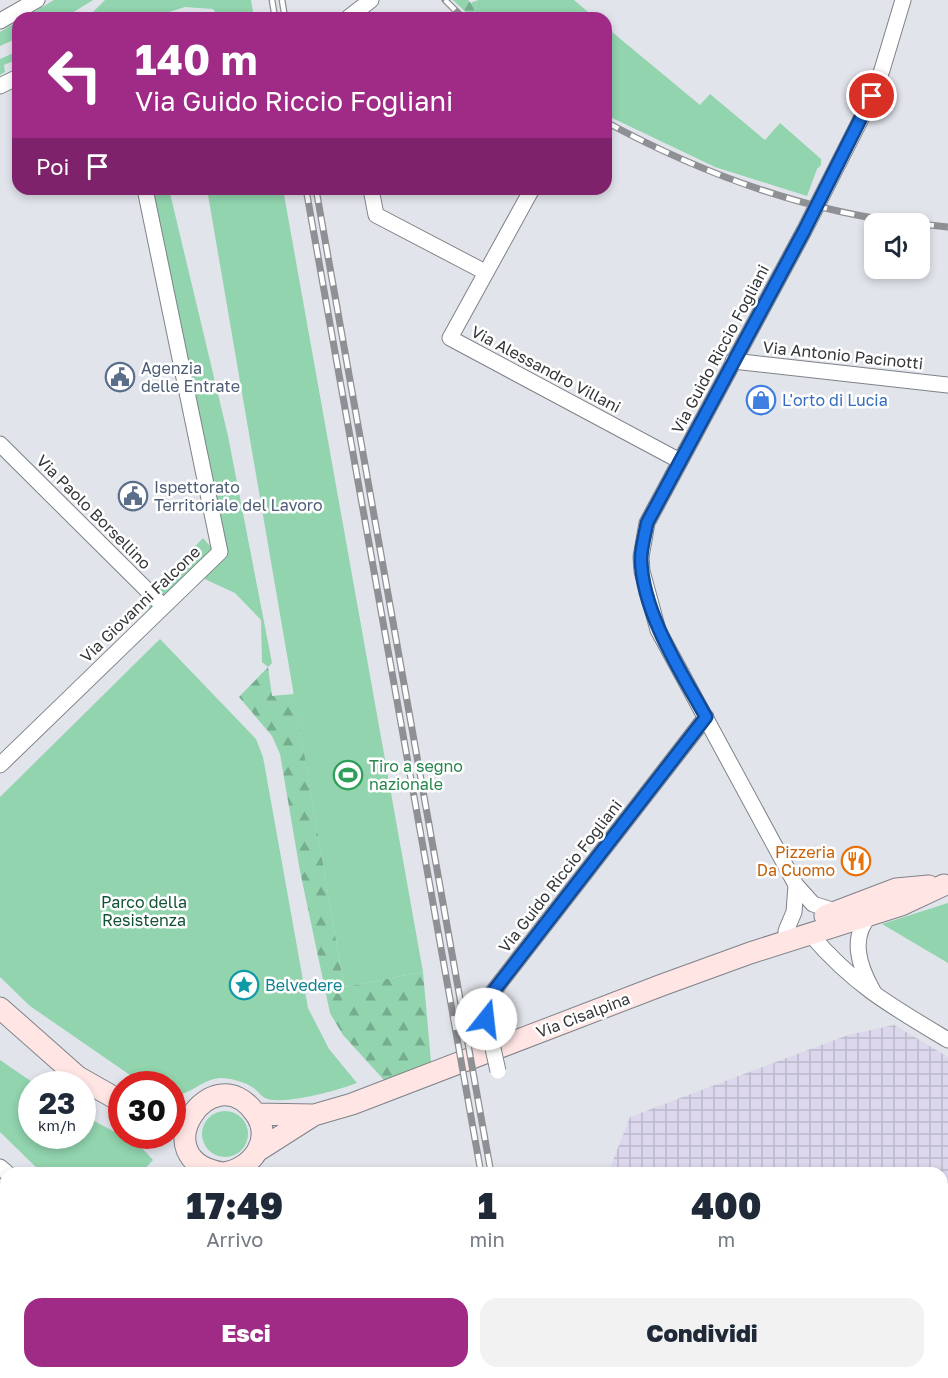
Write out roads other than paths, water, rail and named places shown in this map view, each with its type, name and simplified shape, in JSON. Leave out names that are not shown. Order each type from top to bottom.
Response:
[{"type":"main road","name":"Via Cisalpina","points":[[750,953],[786,931],[835,911],[896,890],[946,885]]},
{"type":"main road","name":"Via Cisalpina","points":[[230,1167],[314,1115],[352,1104],[750,953],[901,905],[946,885]]},
{"type":"main road","points":[[0,1008],[78,1077],[108,1092]]},
{"type":"main road","points":[[186,1107],[196,1107],[216,1097],[228,1096],[238,1099],[256,1114],[261,1131],[259,1150]]},
{"type":"main road","points":[[187,1148],[185,1126],[196,1107]]},
{"type":"main road","name":"Via Cisalpina","points":[[256,1114],[314,1115]]},
{"type":"main road","name":"Via Cisalpina","points":[[187,1148],[194,1159],[213,1167]]},
{"type":"street","points":[[16,12],[38,0]]},
{"type":"street","points":[[356,12],[371,0]]},
{"type":"street","name":"Via Guido Riccio Fogliani","points":[[835,911],[813,904],[796,885],[658,630],[642,571],[641,557],[647,523],[804,231],[872,96],[903,0]]},
{"type":"street","name":"Via Giovanni Falcone","points":[[0,765],[220,552],[146,195]]},
{"type":"street","points":[[372,195],[376,214],[485,272]]},
{"type":"street","name":"Via Alessandro Villani","points":[[529,195],[450,338],[680,461]]},
{"type":"street","name":"Via Antonio Pacinotti","points":[[733,361],[948,386]]},
{"type":"street","name":"Via Paolo Borsellino","points":[[0,444],[163,606]]},
{"type":"street","name":"Via Guido Riccio Fogliani","points":[[498,1071],[485,1013],[489,997],[706,717]]},
{"type":"street","points":[[786,931],[794,912],[796,885]]},
{"type":"street","points":[[872,913],[862,923],[858,934],[858,955],[861,971],[877,998]]},
{"type":"street","points":[[811,935],[850,978],[877,998],[948,1040]]},
{"type":"railway","points":[[272,0],[274,12]]},
{"type":"railway","points":[[282,0],[284,12]]},
{"type":"railway","points":[[445,0],[457,12]]},
{"type":"railway","points":[[612,125],[679,158],[755,188],[793,200],[864,216]]},
{"type":"railway","points":[[307,195],[480,1167]]},
{"type":"railway","points":[[317,195],[490,1167]]},
{"type":"railway","points":[[930,225],[948,227]]},
{"type":"place","name":"Agenzia delle Entrate","points":[[120,377]]},
{"type":"place","name":"L'orto di Lucia","points":[[761,400]]},
{"type":"place","name":"Ispettorato Territoriale del Lavoro","points":[[133,496]]},
{"type":"place","name":"Tiro a segno nazionale","points":[[348,775]]},
{"type":"place","name":"Pizzeria Da Cuomo","points":[[856,861]]},
{"type":"place","name":"Belvedere","points":[[244,985]]},
{"type":"park label","name":"Parco della Resistenza","points":[[144,911]]}]
